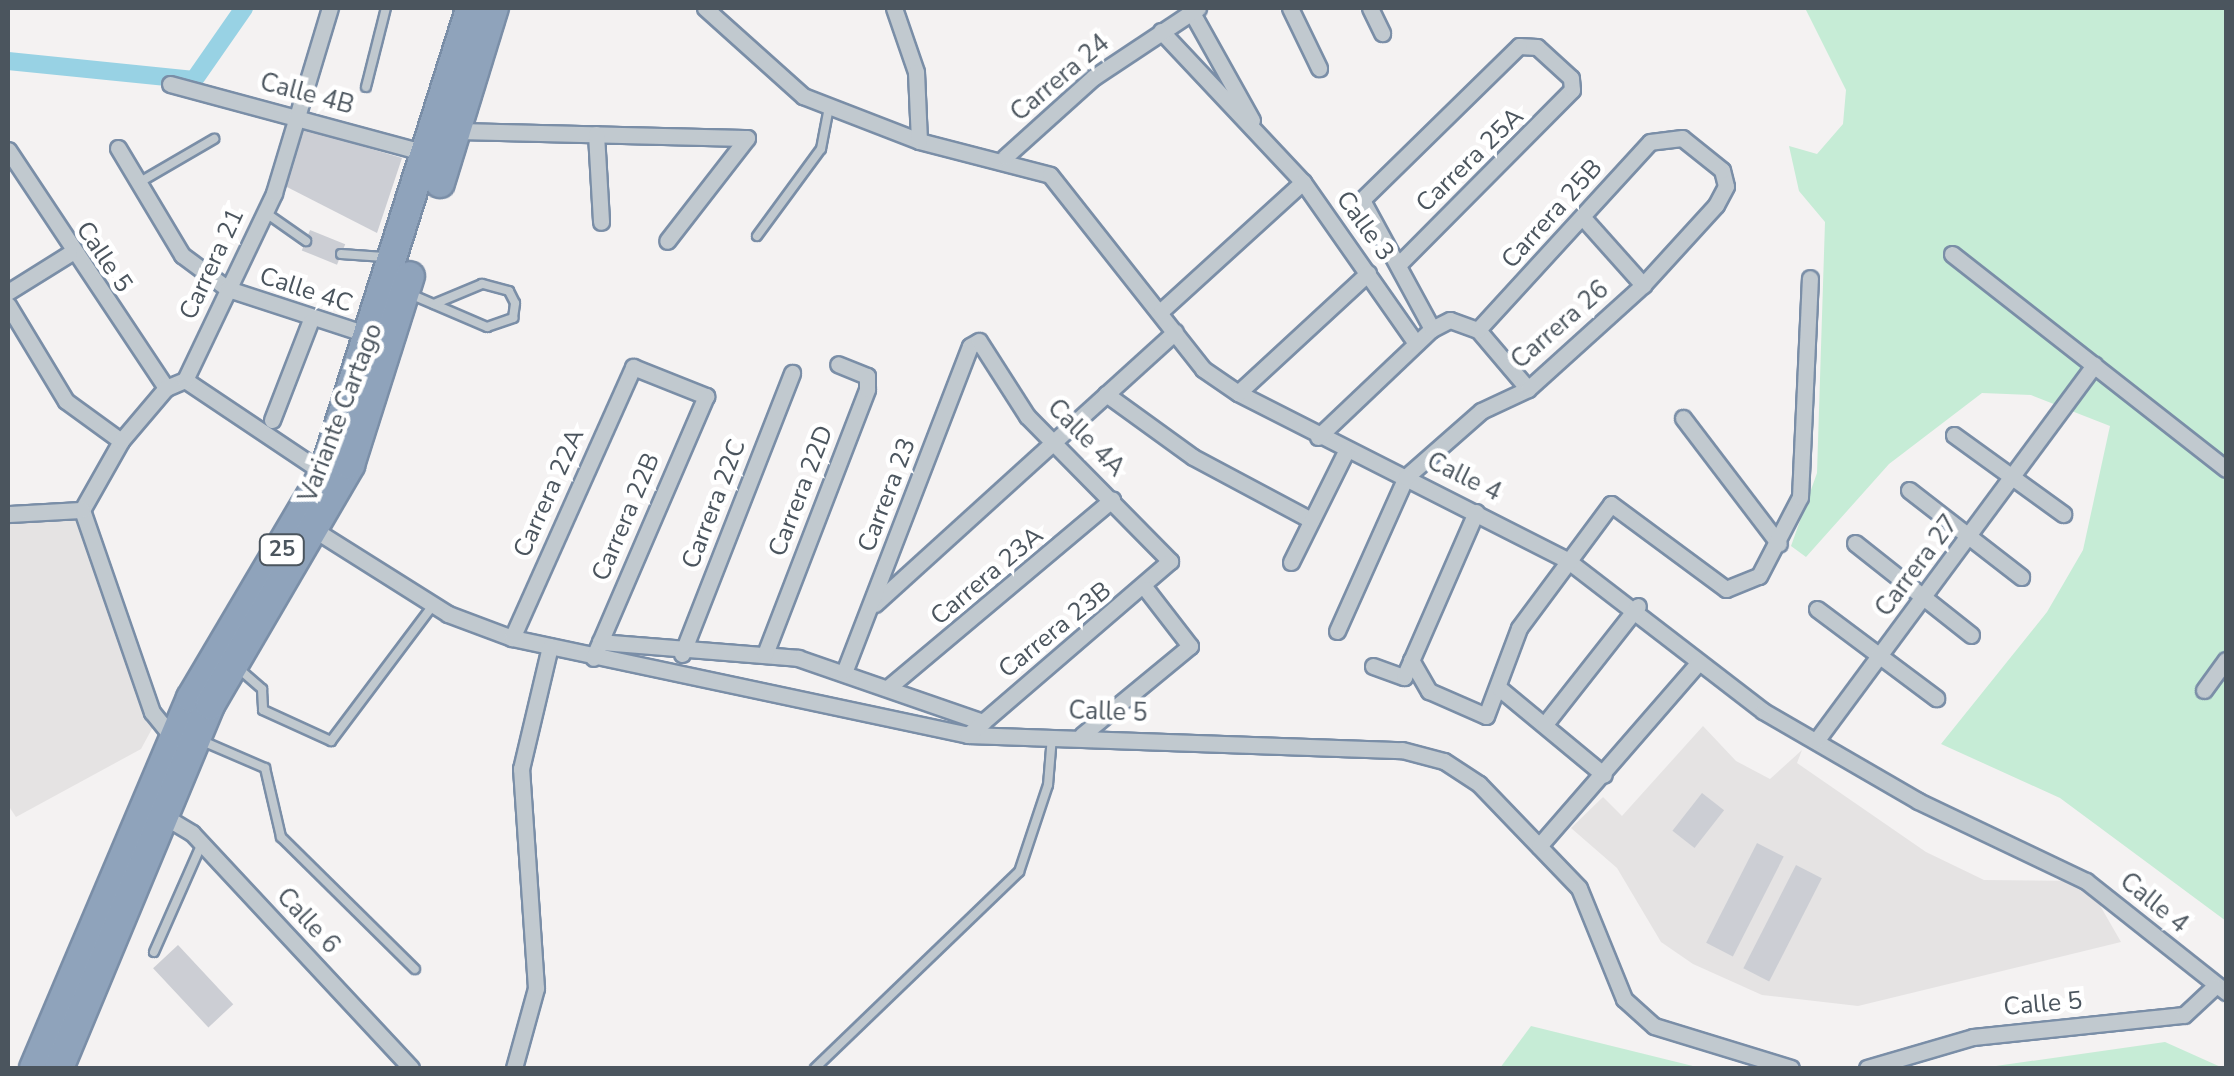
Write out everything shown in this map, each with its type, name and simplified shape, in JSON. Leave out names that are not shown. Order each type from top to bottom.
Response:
[{"type":"highway","name":"Variante Cartago","points":[[30,1068],[184,738],[324,473],[398,254],[471,8]]},
{"type":"highway","name":"Variante Cartago","points":[[59,1068],[162,815],[184,738],[318,532],[369,419],[494,8]]},
{"type":"street","name":"Carrera 21","points":[[185,380],[265,212],[293,114],[330,8]]},
{"type":"street","name":"Calle 4","points":[[705,8],[787,87],[919,141],[1005,157],[1069,191],[1175,332],[1238,394],[1568,560],[1638,606],[1698,664],[1816,741],[2086,881],[2221,989]]},
{"type":"street","points":[[894,8],[916,72],[919,141]]},
{"type":"street","points":[[1290,8],[1318,68]]},
{"type":"street","points":[[1370,8],[1382,33]]},
{"type":"street","name":"Carrera 24","points":[[1005,157],[1160,31],[1195,9]]},
{"type":"street","name":"Calle 3","points":[[1195,9],[1267,146]]},
{"type":"street","name":"Calle 3","points":[[1160,31],[1302,182],[1415,342]]},
{"type":"street","name":"Carrera 25A","points":[[1528,42],[1571,78],[1572,90],[1400,263],[1362,200],[1528,42]]},
{"type":"street","name":"Calle 4B","points":[[170,84],[293,114],[429,154]]},
{"type":"street","points":[[456,131],[746,138],[666,241]]},
{"type":"street","points":[[596,134],[601,222]]},
{"type":"street","name":"Carrera 26","points":[[1406,476],[1480,411],[1528,389],[1644,284],[1726,186],[1722,170],[1665,134]]},
{"type":"street","name":"Carrera 25B","points":[[1478,330],[1586,222],[1665,134]]},
{"type":"street","name":"Calle 4C","points":[[118,148],[182,255],[228,289],[310,322],[372,336]]},
{"type":"street","name":"Calle 5","points":[[8,150],[70,254],[166,388]]},
{"type":"street","points":[[1160,311],[1302,182]]},
{"type":"street","points":[[1586,222],[1644,284]]},
{"type":"street","points":[[8,292],[70,254]]},
{"type":"street","points":[[1952,254],[2226,469]]},
{"type":"street","points":[[1400,263],[1432,329]]},
{"type":"street","points":[[1238,394],[1368,272]]},
{"type":"street","points":[[1411,660],[1429,691],[1486,716],[1519,628],[1611,504],[1726,588],[1759,576],[1779,544],[1806,466],[1810,278]]},
{"type":"street","points":[[8,305],[66,401],[121,442]]},
{"type":"street","points":[[1318,437],[1415,342],[1450,320],[1478,330],[1528,389]]},
{"type":"street","points":[[272,420],[310,322]]},
{"type":"street","points":[[872,607],[1055,446],[1175,332]]},
{"type":"street","name":"Calle 4A","points":[[979,342],[1055,446],[1170,561]]},
{"type":"street","name":"Carrera 23","points":[[845,670],[979,342]]},
{"type":"street","name":"Carrera 22D","points":[[764,654],[867,389],[867,376],[838,364]]},
{"type":"street","name":"Carrera 27","points":[[1816,741],[2014,479],[2094,365]]},
{"type":"street","name":"Carrera 22A","points":[[512,638],[633,367],[706,396]]},
{"type":"street","name":"Carrera 22C","points":[[682,654],[792,373]]},
{"type":"street","points":[[184,738],[152,712],[82,510],[121,442],[166,388],[185,380],[324,473]]},
{"type":"street","points":[[1106,394],[1194,457],[1311,520]]},
{"type":"street","name":"Carrera 22B","points":[[596,650],[706,396]]},
{"type":"street","points":[[1683,418],[1779,544]]},
{"type":"street","points":[[1954,435],[2063,514]]},
{"type":"street","points":[[1292,562],[1347,449]]},
{"type":"street","points":[[1337,632],[1406,476]]},
{"type":"street","points":[[1908,490],[2020,576]]},
{"type":"street","name":"Carrera 23A","points":[[890,686],[1112,500]]},
{"type":"street","points":[[8,514],[82,510]]},
{"type":"street","points":[[1373,666],[1404,677],[1476,512]]},
{"type":"street","name":"Calle 5","points":[[318,532],[433,605],[512,638],[596,650],[814,695],[968,735],[1402,750],[1479,784],[1580,888],[1624,999],[1654,1026],[1791,1068]]},
{"type":"street","points":[[1856,543],[1971,635]]},
{"type":"street","name":"Carrera 23B","points":[[968,735],[1146,589],[1170,561]]},
{"type":"street","points":[[1082,736],[1190,646],[1146,589]]},
{"type":"street","points":[[1545,724],[1638,606]]},
{"type":"street","points":[[1817,608],[1936,698]]},
{"type":"street","points":[[514,1068],[536,988],[523,742],[550,646]]},
{"type":"street","points":[[596,650],[764,654],[845,670],[983,722]]},
{"type":"street","points":[[2204,690],[2226,660]]},
{"type":"street","points":[[1538,846],[1698,664]]},
{"type":"street","points":[[1499,688],[1604,775]]},
{"type":"street","name":"Calle 6","points":[[162,815],[202,843],[411,1068]]},
{"type":"street","name":"Calle 5","points":[[1867,1068],[1973,1037],[2184,1016],[2221,989]]},
{"type":"lane","points":[[366,87],[386,8]]},
{"type":"lane","points":[[757,236],[820,149],[830,106]]},
{"type":"lane","points":[[139,183],[214,139]]},
{"type":"lane","points":[[265,212],[306,242]]},
{"type":"lane","points":[[341,254],[398,254]]},
{"type":"lane","points":[[406,292],[434,304],[501,328],[516,303],[509,292],[482,284],[434,304]]},
{"type":"lane","points":[[234,664],[262,689],[263,710],[331,741],[433,605]]},
{"type":"lane","points":[[815,1068],[1019,872],[1048,784],[1052,736]]},
{"type":"lane","points":[[184,738],[265,768],[281,837],[415,970]]},
{"type":"lane","points":[[154,952],[202,843]]},
{"type":"shaded area","points":[[82,510],[154,725],[141,749],[16,817],[8,805],[8,512]]},
{"type":"shaded area","points":[[1703,726],[1736,761],[1770,779],[1802,750],[1797,763],[1926,852],[1984,880],[2086,881],[2121,942],[1858,1006],[1762,995],[1693,964],[1661,942],[1617,868],[1571,828],[1603,797],[1622,816]]},
{"type":"green space","points":[[1805,8],[2226,8],[2226,921],[2060,798],[1941,744],[2047,612],[2083,550],[2110,426],[2031,395],[1982,393],[1889,464],[1806,557],[1791,546],[1817,473],[1825,222],[1799,191],[1789,146],[1817,154],[1843,124],[1846,90]]},
{"type":"green space","points":[[1531,1026],[1701,1068],[1500,1068]]},
{"type":"green space","points":[[2165,1042],[2223,1068],[1982,1068]]},
{"type":"building","points":[[300,128],[402,158],[377,233],[285,186]]},
{"type":"building","points":[[310,230],[345,244],[337,265],[302,250]]},
{"type":"building","points":[[1702,793],[1724,810],[1695,848],[1672,831]]},
{"type":"building","points":[[1757,843],[1784,857],[1733,956],[1706,943]]},
{"type":"building","points":[[1796,865],[1822,878],[1769,982],[1743,968]]},
{"type":"building","points":[[178,945],[233,1004],[208,1027],[153,968]]},
{"type":"waterway","points":[[8,61],[194,80],[244,8]]}]
